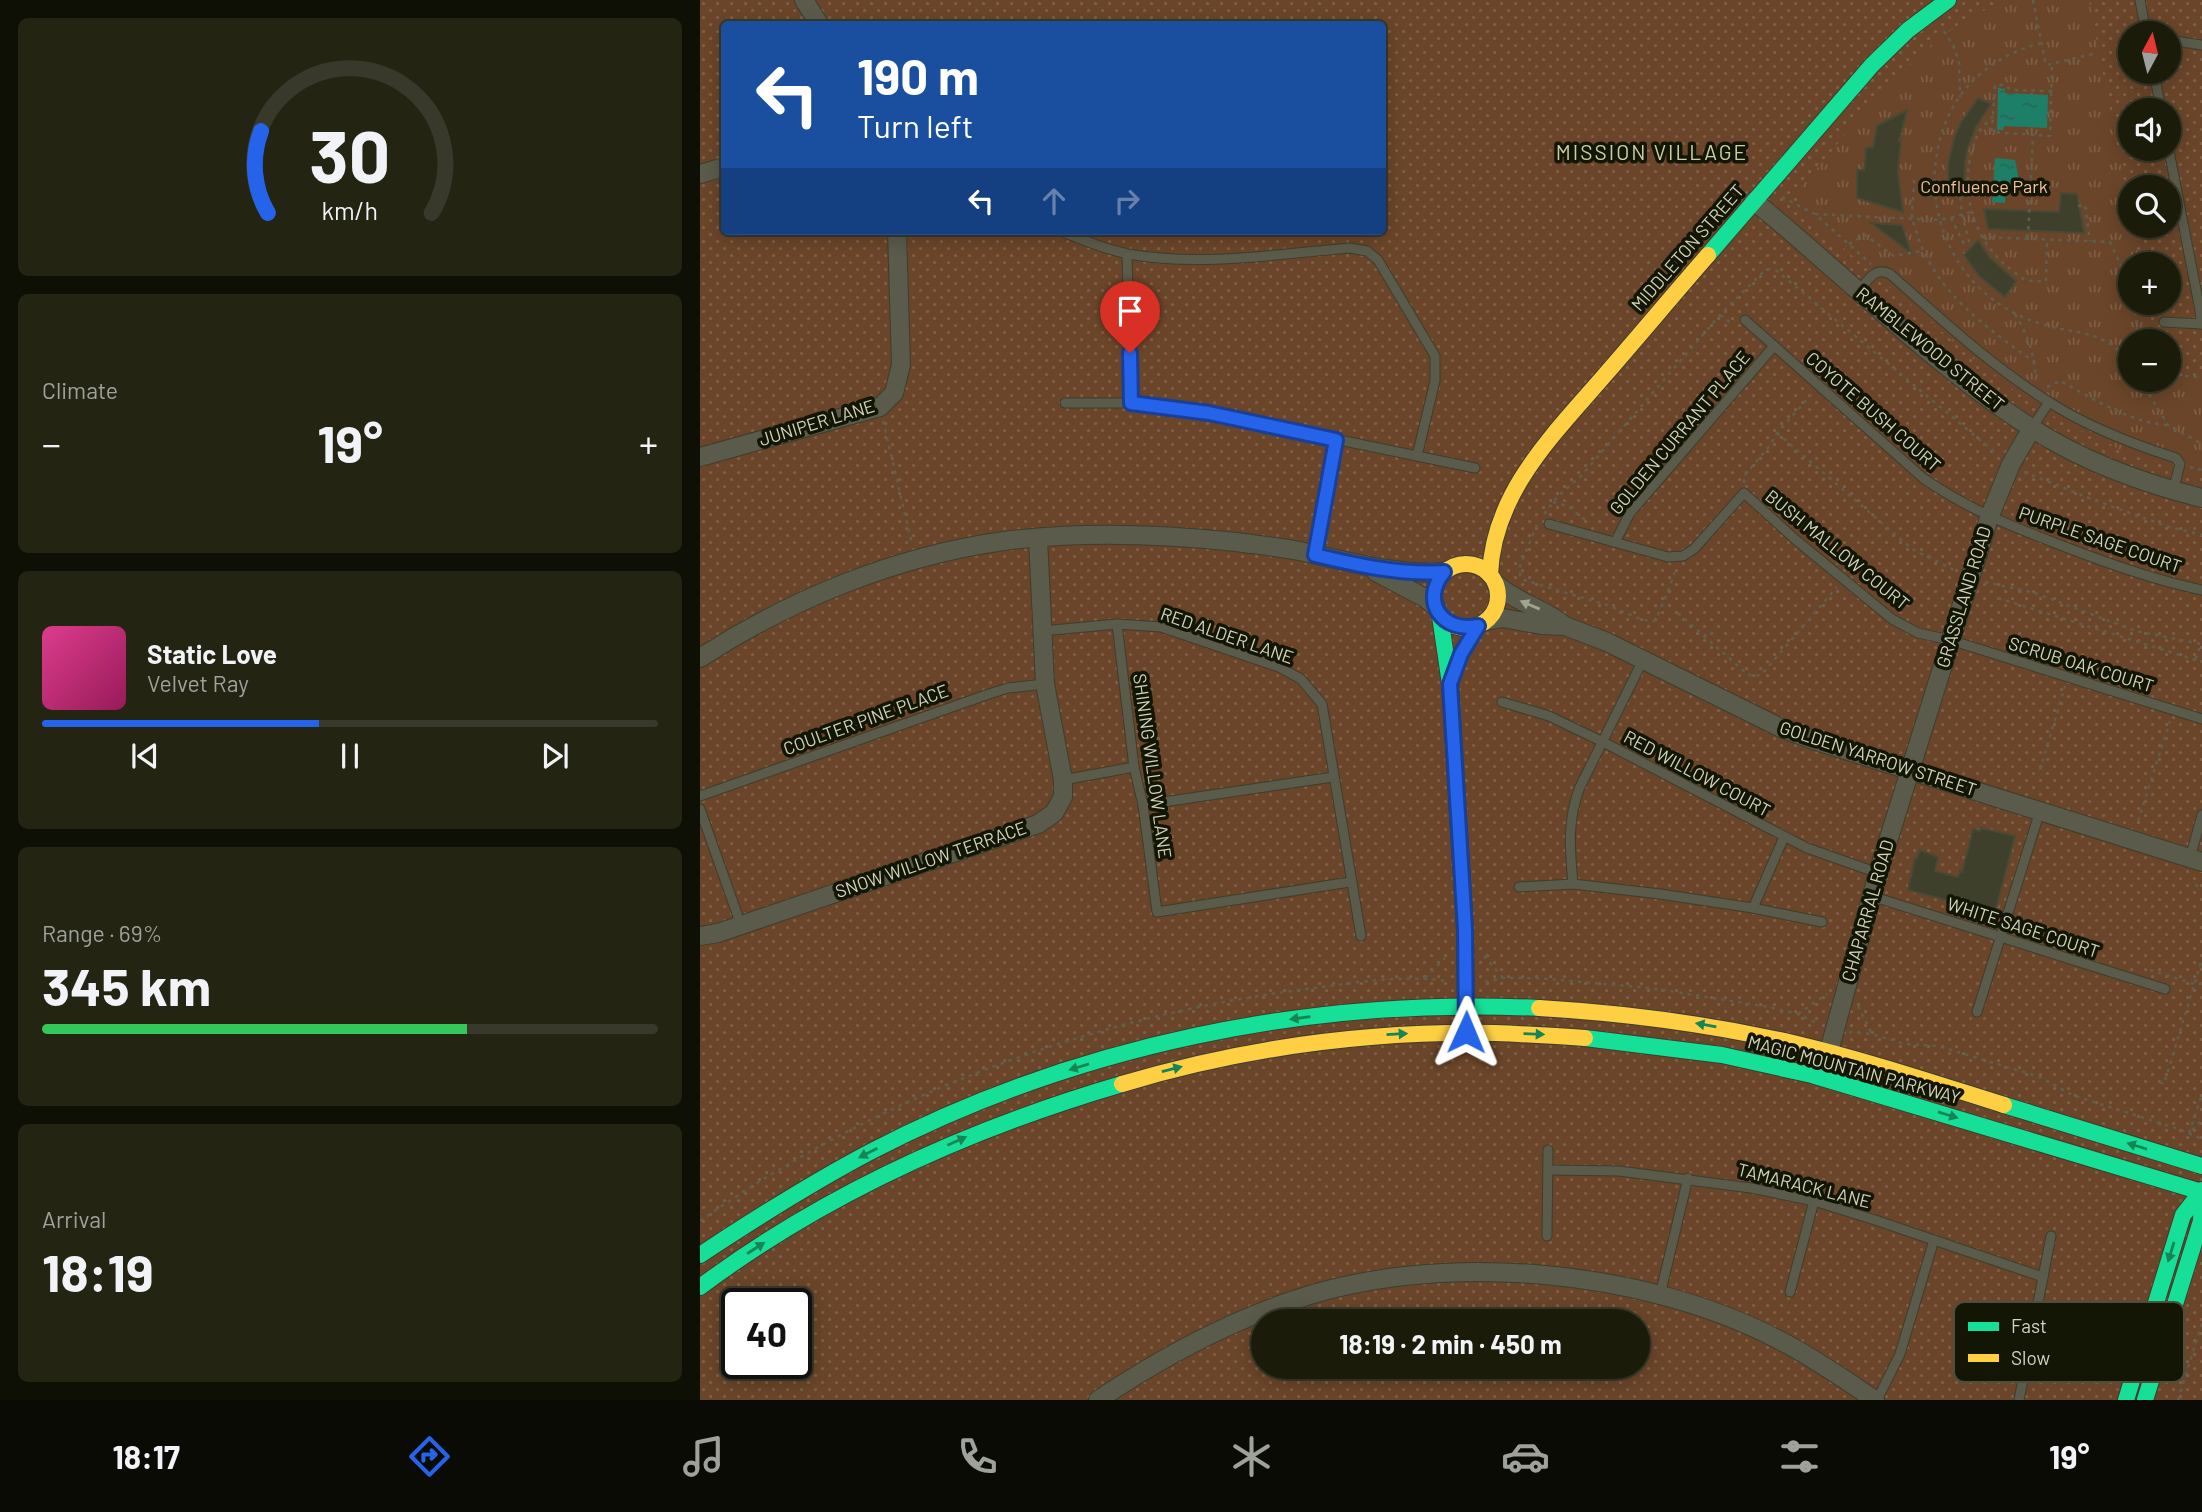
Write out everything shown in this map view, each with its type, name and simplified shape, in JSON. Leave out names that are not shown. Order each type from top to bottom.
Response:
[{"type":"street","points":[[804,0],[817,21]]},
{"type":"street","name":"MIDDLETON STREET","points":[[1448,570],[1475,541],[1489,517],[1503,506],[1539,452],[1887,48],[1933,9],[1948,0]]},
{"type":"street","points":[[700,174],[721,168]]},
{"type":"street","name":"RAMBLEWOOD STREET","points":[[1754,201],[1982,395],[2074,452],[2125,474],[2202,498]]},
{"type":"street","name":"JUNIPER LANE","points":[[700,457],[880,407],[894,393],[901,365],[897,235]]},
{"type":"street","name":"GRASSLAND ROAD","points":[[1910,772],[1989,518],[2011,464],[2032,428]]},
{"type":"street","name":"MIDDLETON STREET","points":[[1493,579],[1492,543],[1503,506]]},
{"type":"street","points":[[700,658],[730,638],[832,587],[916,561],[1003,541],[1104,535],[1170,536],[1237,542],[1366,567],[1426,574],[1472,565],[1493,579],[1497,604],[1462,651],[1450,684]]},
{"type":"street","name":"SNOW WILLOW TERRACE","points":[[700,936],[741,925],[1038,824],[1054,813],[1063,797],[1063,780],[1045,684],[1038,538]]},
{"type":"street","points":[[1366,567],[1425,598],[1457,628],[1482,624]]},
{"type":"street","points":[[1448,570],[1435,588],[1445,635],[1445,670],[1450,684],[1465,929],[1466,1032]]},
{"type":"street","name":"GOLDEN YARROW STREET","points":[[1493,579],[1507,594],[1550,613],[1565,626],[1643,660],[1781,728],[1910,772],[2196,860]]},
{"type":"street","name":"GOLDEN YARROW STREET","points":[[1482,624],[1503,618],[1565,626]]},
{"type":"street","name":"CHAPARRAL ROAD","points":[[1829,1051],[1871,896],[1910,772]]},
{"type":"street","name":"MAGIC MOUNTAIN PARKWAY","points":[[700,1255],[739,1227],[819,1179],[900,1137],[984,1100],[1072,1069],[1159,1044],[1251,1025],[1342,1012],[1466,1005],[1621,1013],[1732,1029],[1829,1051],[2202,1166]]},
{"type":"street","name":"MAGIC MOUNTAIN PARKWAY","points":[[700,1287],[799,1221],[876,1178],[959,1139],[1042,1107],[1127,1080],[1222,1057],[1297,1044],[1388,1034],[1466,1032],[1593,1037],[1723,1055],[1846,1084],[2202,1192]]},
{"type":"street","points":[[2156,1302],[2183,1215],[2202,1192]]},
{"type":"street","points":[[2176,1302],[2202,1221],[2202,1192]]},
{"type":"street","points":[[1098,1400],[1173,1352],[1208,1334],[1293,1300],[1355,1285],[1467,1272],[1520,1273],[1604,1283],[1660,1295],[1731,1318],[1779,1340],[1876,1400]]},
{"type":"street","points":[[2126,1400],[2132,1382]]},
{"type":"street","points":[[2145,1400],[2151,1382]]},
{"type":"lane","points":[[2140,0],[2144,21]]},
{"type":"lane","points":[[2181,42],[2202,45]]},
{"type":"lane","points":[[2164,322],[2201,324],[2171,161]]},
{"type":"lane","points":[[1071,235],[1127,254],[1181,260],[1350,248],[1367,251],[1378,260],[1435,356],[1435,381],[1417,456]]},
{"type":"lane","points":[[1127,254],[1131,403]]},
{"type":"lane","points":[[1859,291],[1878,270],[1891,274],[1989,359],[2049,402],[2099,429],[2176,458],[2180,464],[2174,491]]},
{"type":"lane","name":"COYOTE BUSH COURT","points":[[1745,320],[1923,478],[1954,500],[1989,518]]},
{"type":"lane","name":"GOLDEN CURRANT PLACE","points":[[1615,542],[1630,513],[1774,346]]},
{"type":"lane","points":[[2032,428],[2049,402]]},
{"type":"lane","points":[[1065,403],[1131,403],[1209,413],[1475,468]]},
{"type":"lane","points":[[1315,555],[1336,440]]},
{"type":"lane","points":[[1549,524],[1677,557],[1694,548],[1744,493]]},
{"type":"lane","name":"BUSH MALLOW COURT","points":[[1744,493],[1892,619],[1918,633],[1950,640]]},
{"type":"lane","name":"PURPLE SAGE COURT","points":[[1989,518],[2120,568],[2202,590]]},
{"type":"lane","name":"RED ALDER LANE","points":[[1042,631],[1117,624],[1161,627],[1279,667],[1301,679],[1322,704],[1361,936]]},
{"type":"lane","name":"SHINING WILLOW LANE","points":[[1117,624],[1134,767],[1143,805],[1157,912],[1350,883]]},
{"type":"lane","name":"SCRUB OAK COURT","points":[[1950,640],[2202,719]]},
{"type":"lane","points":[[1573,884],[1571,812],[1579,789],[1643,660]]},
{"type":"lane","name":"COULTER PINE PLACE","points":[[700,796],[985,695],[1008,688],[1045,684]]},
{"type":"lane","name":"RED WILLOW COURT","points":[[1502,702],[1549,716],[1807,848],[1878,873]]},
{"type":"lane","points":[[1063,780],[1134,767]]},
{"type":"lane","points":[[1143,805],[1333,777]]},
{"type":"lane","points":[[700,809],[741,925]]},
{"type":"lane","points":[[1978,1012],[2040,811]]},
{"type":"lane","points":[[2196,860],[2202,815]]},
{"type":"lane","points":[[1753,908],[1784,837]]},
{"type":"lane","points":[[1519,887],[1573,884],[1753,908],[1822,922]]},
{"type":"lane","name":"WHITE SAGE COURT","points":[[1871,896],[2165,989]]},
{"type":"lane","points":[[1547,1236],[1548,1150]]},
{"type":"lane","name":"TAMARACK LANE","points":[[1548,1170],[1619,1171],[1688,1178],[1814,1201],[2043,1277]]},
{"type":"lane","points":[[1660,1295],[1688,1178]]},
{"type":"lane","points":[[1790,1292],[1814,1201]]},
{"type":"lane","points":[[2038,1302],[2051,1236]]},
{"type":"lane","points":[[1876,1400],[1900,1354],[1934,1240]]},
{"type":"lane","points":[[2019,1400],[2023,1382]]},
{"type":"path","points":[[2033,0],[2046,65],[2097,53]]},
{"type":"path","points":[[1944,31],[1959,61],[1960,97]]},
{"type":"path","points":[[2041,43],[2021,48],[1997,60],[1978,76],[1960,97],[1944,124],[1935,159],[1934,192],[1938,220],[1945,241],[1959,265],[1984,293],[2015,314],[2038,323],[2088,332],[2118,349]]},
{"type":"path","points":[[2052,63],[2052,92],[2050,136],[1992,132],[1995,85],[2005,85],[2011,90],[2052,92]]},
{"type":"path","points":[[1993,116],[1980,131],[1971,159],[1968,190],[1971,212],[1982,237],[1996,257],[2024,279],[2046,281],[2047,239]]},
{"type":"path","points":[[2028,239],[2033,135]]},
{"type":"path","points":[[1914,180],[1912,218],[1922,251],[1935,273],[1953,296],[2007,343],[2036,363]]},
{"type":"path","points":[[1951,218],[1964,244],[1969,241],[1962,215],[1960,192],[1968,190]]},
{"type":"path","points":[[1776,194],[1815,214],[1878,270]]},
{"type":"path","points":[[2078,206],[2085,205],[2090,241]]},
{"type":"path","points":[[1815,214],[1938,220],[1971,212]]},
{"type":"path","points":[[1849,244],[1865,235],[1894,256],[1922,251]]},
{"type":"path","points":[[1982,237],[2110,242],[2118,257]]},
{"type":"path","points":[[1677,557],[1674,579],[1666,591],[1659,616],[1654,621],[1643,620],[1607,605],[1529,583],[1520,576],[1520,566],[1535,528],[1553,502],[1581,476],[1720,315],[1764,271],[1770,269],[1777,271],[1813,299],[2011,464],[2028,474],[2094,500],[2169,527],[2202,535]]},
{"type":"path","points":[[2015,314],[2031,344],[2036,363],[2035,379],[2048,387],[2060,381],[2103,404],[2152,424],[2168,425],[2202,444]]},
{"type":"path","points":[[2181,376],[2202,377]]},
{"type":"path","points":[[1744,493],[1744,476],[1777,433],[1819,386]]},
{"type":"path","points":[[2147,392],[2168,425]]},
{"type":"path","points":[[880,407],[916,561]]},
{"type":"path","points":[[1553,502],[1570,507],[1592,525]]},
{"type":"path","points":[[1678,613],[1746,673],[1755,677],[1759,676],[1844,579]]},
{"type":"path","points":[[1998,598],[2202,662]]},
{"type":"path","points":[[1704,637],[1708,632],[1715,634]]},
{"type":"path","points":[[2040,770],[2068,677]]},
{"type":"path","points":[[2138,821],[2173,710]]},
{"type":"path","points":[[2195,885],[2202,887]]},
{"type":"path","points":[[1446,957],[1425,978],[1446,981]]},
{"type":"path","points":[[2160,1082],[2164,1084],[2202,959]]},
{"type":"path","points":[[1490,961],[1503,978]]},
{"type":"path","points":[[2150,970],[2202,984]]},
{"type":"path","points":[[1491,981],[1503,978],[1578,980],[1650,988],[1726,999],[1798,1014],[1819,1024]]},
{"type":"path","points":[[1798,1014],[1821,1000]]},
{"type":"path","points":[[1859,1008],[1872,1034]]},
{"type":"path","points":[[1849,1032],[1872,1034],[1905,1044],[1938,1046],[2040,1077],[2072,1095],[2202,1139]]},
{"type":"path","points":[[2189,1133],[2202,1095]]},
{"type":"path","points":[[2189,1133],[2202,1121]]},
{"type":"path","points":[[2184,1381],[2202,1323]]},
{"type":"path","points":[[2178,1400],[2184,1382]]},
{"type":"green space","points":[[700,0],[2202,0],[2202,1400],[700,1400]]},
{"type":"green space","name":"Confluence Park","points":[[2006,0],[2089,0],[2123,175],[2118,175],[2118,238],[2135,238],[2137,252],[2118,252],[2118,315],[2149,315],[2152,329],[2118,329],[2118,392],[2181,392],[2181,380],[2202,380],[2202,476],[2134,456],[2036,406],[1995,377],[1797,209],[1799,190],[1868,108],[1924,51],[1974,15]]},
{"type":"water","points":[[1998,88],[2005,89],[2005,93],[2048,95],[2047,128],[2004,126],[2003,130],[1997,130]]},
{"type":"water","points":[[1995,158],[2015,160],[2020,185],[2006,185],[2005,203],[1992,202]]},
{"type":"building","points":[[1978,98],[1991,104],[1976,127],[1968,147],[1964,190],[1948,191],[1948,164],[1954,139],[1960,124]]},
{"type":"building","points":[[1907,110],[1899,141],[1901,140],[1898,172],[1903,212],[1857,198],[1857,170],[1864,170],[1866,148],[1873,147],[1877,126]]},
{"type":"building","points":[[2061,193],[2077,194],[2084,233],[1988,229],[1984,209],[2059,212]]},
{"type":"building","points":[[1871,223],[1902,225],[1911,253]]},
{"type":"building","points":[[1978,240],[1990,258],[2016,281],[2005,297],[1979,276],[1964,255]]},
{"type":"building","points":[[1981,828],[2015,836],[1995,913],[1908,890],[1915,858],[1920,850],[1938,857],[1935,871],[1958,877],[1960,871],[1962,872],[1973,829],[1980,831]]},
{"type":"traffic: fast","points":[[1708,255],[1872,65],[1908,30],[1948,0]]},
{"type":"traffic: fast","points":[[1440,616],[1450,684],[1465,929],[1466,1021]]},
{"type":"traffic: fast","points":[[700,1255],[785,1201],[872,1151],[950,1114],[1030,1082],[1113,1056],[1196,1036],[1282,1020],[1367,1011],[1453,1007],[1539,1008]]},
{"type":"traffic: fast","points":[[1585,1038],[1722,1055],[1812,1075],[2202,1192]]},
{"type":"traffic: fast","points":[[700,1287],[798,1222],[902,1167],[1010,1121],[1122,1084]]},
{"type":"traffic: fast","points":[[2004,1105],[2202,1166]]},
{"type":"traffic: fast","points":[[2176,1302],[2201,1221],[2202,1190]]},
{"type":"traffic: fast","points":[[2156,1302],[2183,1215],[2201,1192]]},
{"type":"traffic: fast","points":[[2126,1400],[2132,1382]]},
{"type":"traffic: fast","points":[[2145,1400],[2151,1382]]},
{"type":"traffic: slow","points":[[1490,575],[1494,545],[1502,518],[1529,467],[1565,420],[1708,255]]},
{"type":"traffic: slow","points":[[1466,564],[1478,566],[1489,573],[1496,584],[1498,596],[1496,608],[1489,619],[1478,626],[1466,628],[1454,626],[1443,619],[1436,608],[1434,596],[1436,584],[1443,573],[1454,566],[1466,564]]},
{"type":"traffic: slow","points":[[1539,1008],[1666,1020],[1761,1036],[1899,1072],[2004,1105]]},
{"type":"traffic: slow","points":[[1122,1084],[1213,1061],[1307,1044],[1354,1039],[1448,1033],[1585,1038]]},
{"type":"district","name":"MISSION VILLAGE","points":[[1652,153]]},
{"type":"route","points":[[1130,353],[1131,403],[1209,413],[1336,440],[1315,555],[1366,567],[1426,574],[1444,572],[1438,579],[1434,598],[1440,616],[1457,628],[1478,626],[1468,639],[1450,684],[1465,929],[1466,1032]]}]
